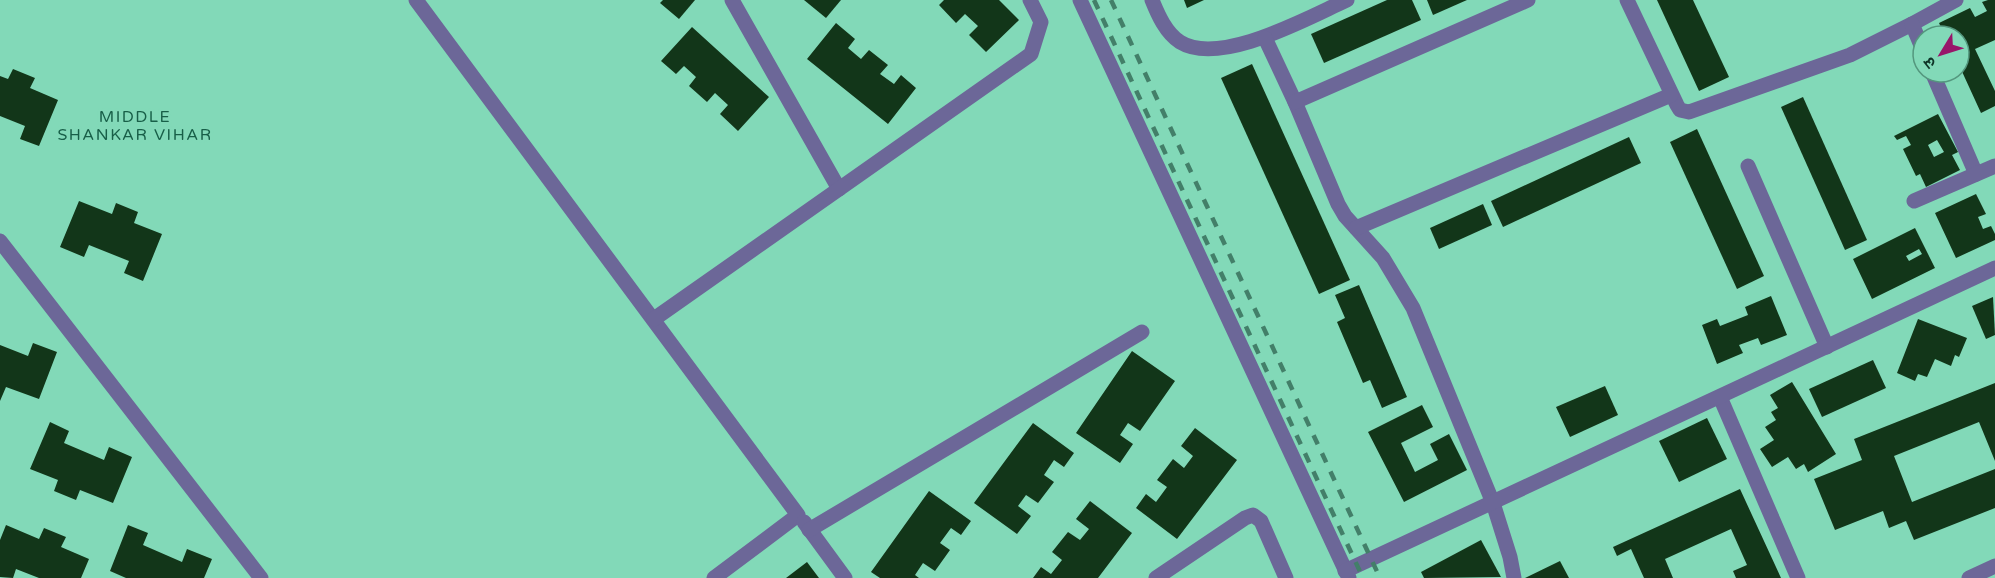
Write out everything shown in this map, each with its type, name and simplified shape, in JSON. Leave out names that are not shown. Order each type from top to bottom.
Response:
[{"type":"street","points":[[416,0],[845,578]]},
{"type":"street","points":[[732,0],[839,189]]},
{"type":"street","points":[[654,319],[1030,54],[1041,22],[1030,0]]},
{"type":"street","points":[[1080,0],[1347,574],[1493,503],[1995,268]]},
{"type":"street","points":[[1152,0],[1158,15],[1181,43],[1204,48],[1232,46],[1265,38],[1347,0]]},
{"type":"street","points":[[1295,102],[1528,0]]},
{"type":"street","points":[[1628,0],[1671,95],[1680,110],[1685,112],[1695,111],[1850,55],[1911,24]]},
{"type":"street","points":[[1912,24],[1956,0]]},
{"type":"street","points":[[1265,38],[1338,204],[1383,258],[1413,308],[1493,503],[1510,557],[1514,578]]},
{"type":"street","points":[[1937,84],[1976,174]]},
{"type":"street","points":[[1356,228],[1671,95]]},
{"type":"street","points":[[1748,166],[1827,347]]},
{"type":"street","points":[[1914,201],[1995,166]]},
{"type":"street","points":[[0,241],[261,578]]},
{"type":"street","points":[[809,530],[1142,332]]},
{"type":"street","points":[[1720,397],[1798,578]]},
{"type":"street","points":[[714,578],[798,515]]},
{"type":"street","points":[[1156,578],[1252,515],[1262,521],[1286,578]]},
{"type":"street","points":[[1969,578],[1995,566]]},
{"type":"building","points":[[663,0],[695,0],[679,19],[660,3]]},
{"type":"building","points":[[804,0],[841,0],[826,18]]},
{"type":"building","points":[[944,0],[999,0],[1019,20],[986,52],[969,35],[978,26],[965,14],[956,23],[939,5]]},
{"type":"building","points":[[1184,0],[1204,0],[1187,8]]},
{"type":"building","points":[[1387,0],[1412,0],[1421,20],[1324,63],[1311,34]]},
{"type":"building","points":[[1427,0],[1467,0],[1433,15]]},
{"type":"building","points":[[1657,0],[1693,0],[1729,77],[1699,91]]},
{"type":"building","points":[[1995,0],[1995,40],[1975,49],[1995,91],[1995,106],[1981,113],[1968,84],[1971,84],[1971,24],[1939,23],[1970,8],[1975,17],[1987,11],[1982,2]]},
{"type":"building","points":[[836,23],[855,39],[848,48],[861,59],[869,50],[888,65],[880,74],[894,84],[901,75],[916,88],[888,124],[807,59]]},
{"type":"building","points":[[692,27],[769,97],[738,131],[720,114],[728,105],[715,93],[707,102],[689,86],[696,77],[684,66],[676,74],[661,61]]},
{"type":"building","points":[[1252,64],[1350,280],[1319,294],[1221,78]]},
{"type":"building","points":[[13,69],[35,78],[30,88],[58,100],[39,146],[20,139],[25,126],[0,116],[0,76],[8,79]]},
{"type":"building","points":[[1803,97],[1867,240],[1845,250],[1781,107]]},
{"type":"building","points":[[1938,114],[1958,152],[1952,155],[1960,170],[1926,187],[1920,174],[1916,176],[1903,149],[1911,145],[1906,136],[1897,140],[1894,136]],"holes":[[[1937,140],[1944,152],[1934,157],[1928,145]]]},
{"type":"building","points":[[1697,129],[1764,276],[1737,289],[1670,142]]},
{"type":"building","points":[[1629,137],[1641,163],[1503,227],[1491,201]]},
{"type":"building","points":[[1976,194],[1986,214],[1978,217],[1983,229],[1991,226],[1995,240],[1956,258],[1935,213]]},
{"type":"building","points":[[79,201],[112,214],[116,203],[138,212],[134,223],[162,234],[143,281],[124,273],[129,261],[89,245],[84,257],[60,247]]},
{"type":"building","points":[[1483,204],[1492,225],[1439,249],[1430,228]]},
{"type":"building","points":[[1915,228],[1935,268],[1872,299],[1853,259]],"holes":[[[1919,249],[1922,254],[1909,261],[1906,256]]]},
{"type":"building","points":[[1359,285],[1407,397],[1382,408],[1370,380],[1363,383],[1337,322],[1345,318],[1335,295]]},
{"type":"building","points":[[1771,296],[1787,335],[1761,345],[1758,338],[1739,345],[1743,353],[1717,364],[1702,325],[1717,319],[1720,326],[1748,315],[1745,307]]},
{"type":"building","points":[[1993,297],[1995,335],[1986,339],[1972,306]]},
{"type":"building","points":[[1918,319],[1967,338],[1959,357],[1955,355],[1951,366],[1935,359],[1927,377],[1918,374],[1915,381],[1897,373]]},
{"type":"building","points":[[33,343],[57,352],[39,399],[6,387],[0,401],[0,345],[28,356]]},
{"type":"building","points":[[1132,351],[1175,381],[1140,431],[1128,423],[1120,435],[1133,444],[1120,463],[1076,433]]},
{"type":"building","points":[[1873,360],[1886,388],[1822,417],[1809,389]]},
{"type":"building","points":[[1792,382],[1836,454],[1808,472],[1804,464],[1796,469],[1788,457],[1772,467],[1760,449],[1774,440],[1765,427],[1776,420],[1771,412],[1778,408],[1770,395]]},
{"type":"building","points":[[1995,383],[1995,461],[1979,422],[1894,456],[1912,502],[1995,469],[1995,508],[1914,540],[1906,521],[1889,528],[1883,511],[1835,530],[1814,479],[1862,460],[1854,439]]},
{"type":"building","points":[[1605,386],[1618,415],[1570,437],[1556,407]]},
{"type":"building","points":[[1422,405],[1433,427],[1401,443],[1415,472],[1438,460],[1430,444],[1449,434],[1467,470],[1404,502],[1368,432]]},
{"type":"building","points":[[1707,418],[1727,459],[1679,482],[1659,441]]},
{"type":"building","points":[[50,422],[69,431],[64,443],[104,460],[109,447],[132,457],[113,503],[80,490],[76,500],[54,491],[58,480],[30,469]]},
{"type":"building","points":[[1033,423],[1074,453],[1064,467],[1054,460],[1044,475],[1054,482],[1038,503],[1026,495],[1018,506],[1031,516],[1017,534],[974,503]]},
{"type":"building","points":[[1195,428],[1237,460],[1177,539],[1136,508],[1146,494],[1156,502],[1167,487],[1157,480],[1173,459],[1184,468],[1193,456],[1181,446]]},
{"type":"building","points":[[1740,489],[1781,578],[1736,578],[1733,571],[1747,565],[1731,529],[1665,559],[1673,578],[1644,578],[1631,549],[1617,556],[1613,547]]},
{"type":"building","points":[[929,491],[971,521],[961,535],[951,528],[940,543],[950,550],[935,571],[923,563],[915,575],[919,578],[880,578],[871,572]]},
{"type":"building","points":[[1090,501],[1132,533],[1098,578],[1033,578],[1041,567],[1051,574],[1062,560],[1052,552],[1068,532],[1080,540],[1089,529],[1076,519]]},
{"type":"building","points":[[6,525],[39,539],[44,528],[66,537],[61,547],[89,559],[81,578],[39,578],[16,569],[13,578],[0,577],[0,540]]},
{"type":"building","points":[[128,525],[148,533],[143,545],[182,562],[187,549],[212,559],[204,578],[126,578],[110,571]]},
{"type":"building","points":[[1481,540],[1501,577],[1424,578],[1421,572]]},
{"type":"building","points":[[1560,561],[1569,578],[1525,578]]},
{"type":"building","points":[[807,562],[819,578],[786,578]]},
{"type":"railway","points":[[1094,0],[1363,578]]},
{"type":"railway","points":[[1111,0],[1380,578]]},
{"type":"district","name":"MIDDLE SHANKAR VIHAR","points":[[135,126]]}]
